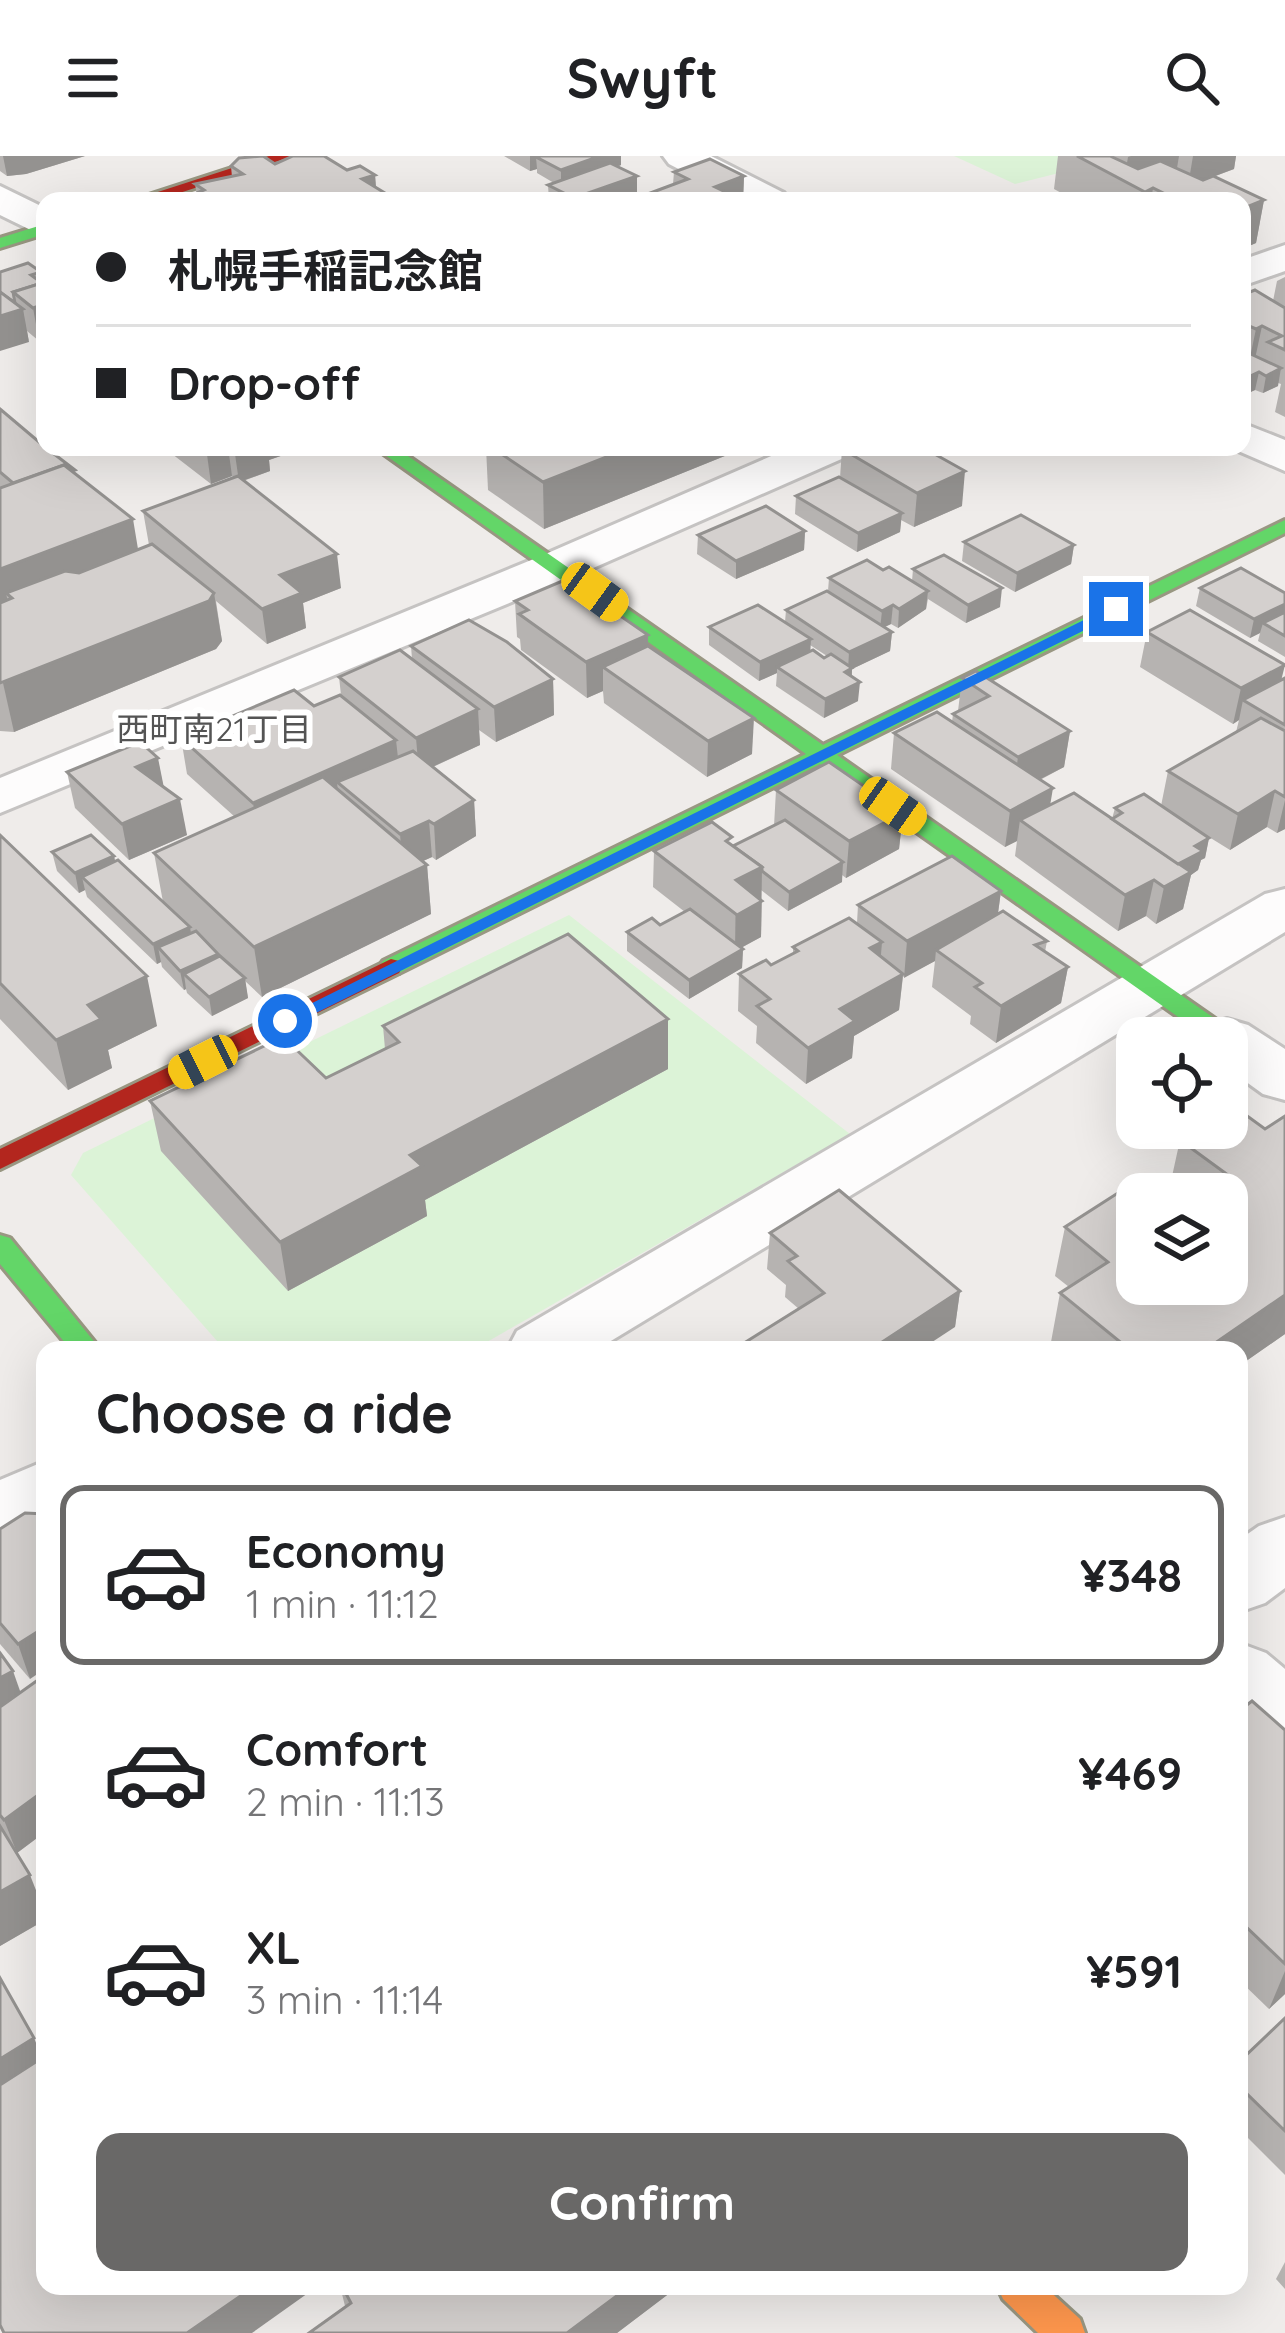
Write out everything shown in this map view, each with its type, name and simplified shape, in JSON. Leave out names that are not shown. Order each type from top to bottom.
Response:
[{"type":"street","points":[[167,192],[285,156]]},
{"type":"street","points":[[682,156],[752,192]]},
{"type":"street","points":[[0,198],[36,221]]},
{"type":"street","points":[[0,243],[36,230]]},
{"type":"street","points":[[1251,270],[1285,257]]},
{"type":"street","points":[[1251,440],[1285,457]]},
{"type":"street","points":[[395,456],[1194,1017]]},
{"type":"street","points":[[0,797],[558,566],[809,456]]},
{"type":"street","points":[[0,1160],[1285,526]]},
{"type":"street","points":[[556,1341],[1285,907]]},
{"type":"street","points":[[1248,1054],[1285,1079]]},
{"type":"street","points":[[0,1245],[80,1341]]},
{"type":"street","points":[[0,1514],[36,1495]]},
{"type":"street","points":[[1248,1574],[1285,1547]]},
{"type":"street","points":[[1248,1684],[1285,1718]]},
{"type":"street","points":[[1026,2295],[1066,2333]]},
{"type":"green space","points":[[954,156],[1127,156],[1015,184]]},
{"type":"green space","points":[[569,915],[850,1134],[489,1341],[217,1341],[71,1175],[83,1153]]},
{"type":"building","points":[[263,156],[275,164],[293,156],[324,156],[347,170],[360,166],[375,175],[362,179],[383,192],[199,192],[204,190],[195,184],[243,174],[231,166],[239,158]]},
{"type":"building","points":[[539,156],[600,156],[561,170]]},
{"type":"building","points":[[1077,156],[1110,156],[1138,169],[1160,161],[1203,180],[1213,176],[1247,192],[1161,192],[1153,188],[1145,192]]},
{"type":"building","points":[[710,159],[744,176],[715,187],[725,192],[653,192],[688,179],[674,172]]},
{"type":"building","points":[[610,163],[637,176],[591,192],[562,192],[548,185]]},
{"type":"building","points":[[28,263],[36,269],[31,275],[36,285],[13,292],[15,303],[0,292],[0,272]]},
{"type":"building","points":[[36,285],[36,307],[33,308],[13,292]]},
{"type":"building","points":[[0,292],[23,309],[0,316]]},
{"type":"building","points":[[1251,292],[1285,308],[1285,350],[1268,342],[1282,336],[1262,326],[1251,327]]},
{"type":"building","points":[[1251,354],[1281,368],[1266,376],[1259,372],[1251,376]]},
{"type":"building","points":[[0,409],[36,439],[36,456],[57,456],[75,470],[64,465],[13,483],[0,472]]},
{"type":"building","points":[[504,456],[609,456],[543,482]]},
{"type":"building","points":[[854,456],[938,456],[965,471],[917,493]]},
{"type":"building","points":[[64,465],[133,519],[0,569],[0,488]]},
{"type":"building","points":[[238,476],[337,554],[280,575],[302,593],[262,609],[143,511]]},
{"type":"building","points":[[839,477],[902,513],[858,533],[796,496]]},
{"type":"building","points":[[766,506],[805,531],[736,561],[698,535]]},
{"type":"building","points":[[1021,515],[1074,545],[1017,573],[964,542]]},
{"type":"building","points":[[152,544],[214,593],[209,601],[0,683],[0,603],[12,598],[6,593],[65,571],[79,573]]},
{"type":"building","points":[[944,555],[1002,588],[968,605],[913,569]]},
{"type":"building","points":[[867,560],[883,570],[889,567],[928,591],[899,609],[893,605],[882,611],[829,578]]},
{"type":"building","points":[[1241,568],[1285,593],[1285,604],[1254,619],[1200,588]]},
{"type":"building","points":[[567,579],[648,635],[586,662],[519,614],[528,610],[515,601]]},
{"type":"building","points":[[827,591],[892,632],[849,652],[786,610]]},
{"type":"building","points":[[758,605],[811,639],[760,662],[709,627]]},
{"type":"building","points":[[1190,610],[1285,665],[1241,688],[1147,632]]},
{"type":"building","points":[[1285,612],[1285,636],[1263,623]]},
{"type":"building","points":[[469,620],[507,642],[553,679],[494,707],[411,646]]},
{"type":"building","points":[[648,646],[754,718],[708,741],[603,667]]},
{"type":"building","points":[[400,650],[478,709],[416,738],[339,677]]},
{"type":"building","points":[[813,650],[824,658],[831,654],[852,668],[845,672],[860,682],[825,699],[777,667]]},
{"type":"building","points":[[976,671],[1070,731],[1018,757],[953,714],[989,696],[962,678]]},
{"type":"building","points":[[1285,678],[1285,725],[1243,700]]},
{"type":"building","points":[[294,690],[314,706],[340,695],[396,740],[253,803],[181,738]]},
{"type":"building","points":[[937,712],[1053,788],[1010,811],[894,733]]},
{"type":"building","points":[[1261,718],[1285,731],[1285,797],[1275,791],[1238,814],[1168,771]]},
{"type":"building","points":[[140,742],[158,758],[136,767],[180,799],[122,824],[67,772]]},
{"type":"building","points":[[413,751],[474,800],[434,824],[429,821],[400,834],[337,782]]},
{"type":"building","points":[[829,762],[903,813],[849,841],[776,790]]},
{"type":"building","points":[[323,777],[427,865],[254,947],[154,853]]},
{"type":"building","points":[[1074,793],[1191,872],[1164,887],[1154,880],[1125,895],[1020,820]]},
{"type":"building","points":[[1144,794],[1209,838],[1195,846],[1203,851],[1178,864],[1112,819],[1122,813],[1115,808]]},
{"type":"building","points":[[785,820],[843,862],[789,892],[733,846]]},
{"type":"building","points":[[712,822],[732,837],[726,841],[762,867],[736,880],[762,901],[737,915],[654,851]]},
{"type":"building","points":[[0,835],[147,976],[88,1005],[101,1019],[56,1040],[0,983]]},
{"type":"building","points":[[91,835],[114,856],[75,873],[52,852]]},
{"type":"building","points":[[952,856],[1001,891],[907,941],[858,905]]},
{"type":"building","points":[[118,860],[190,927],[153,944],[82,877]]},
{"type":"building","points":[[690,909],[743,949],[689,980],[627,932],[652,918],[660,925]]},
{"type":"building","points":[[1003,911],[1047,941],[1035,945],[1068,967],[1001,1006],[975,987],[982,983],[936,950]]},
{"type":"building","points":[[849,918],[882,942],[870,948],[903,974],[840,1009],[855,1021],[808,1048],[757,1006],[770,999],[739,974],[766,960],[771,965],[798,951],[793,947]]},
{"type":"building","points":[[196,931],[218,954],[180,971],[158,947]]},
{"type":"building","points":[[568,934],[668,1019],[410,1155],[422,1166],[280,1242],[150,1101],[283,1037],[326,1078],[399,1042],[383,1026]]},
{"type":"building","points":[[220,956],[245,978],[209,997],[184,974]]},
{"type":"building","points":[[1285,1116],[1285,1295],[1218,1341],[1119,1341],[1060,1293],[1108,1262],[1065,1227],[1116,1194],[1116,1305],[1248,1305],[1248,1173],[1225,1173],[1192,1149],[1248,1149],[1248,1117],[1265,1129]]},
{"type":"building","points":[[839,1190],[960,1291],[884,1341],[747,1341],[824,1293],[788,1261],[797,1256],[770,1233]]},
{"type":"building","points":[[25,1513],[36,1514],[36,1633],[18,1644],[0,1623],[0,1529]]},
{"type":"building","points":[[0,1653],[13,1671],[0,1678]]},
{"type":"building","points":[[36,1681],[36,1797],[4,1820],[0,1815],[0,1707]]},
{"type":"building","points":[[1252,1701],[1285,1730],[1285,1964],[1248,1929],[1248,1704]]},
{"type":"building","points":[[0,1826],[30,1875],[0,1892]]},
{"type":"building","points":[[0,1978],[34,2038],[0,2059]]},
{"type":"building","points":[[1285,2018],[1285,2131],[1248,2095],[1248,2053]]},
{"type":"building","points":[[36,2062],[36,2295],[242,2295],[187,2333],[4,2333],[0,2325],[0,2085]]},
{"type":"building","points":[[347,2295],[618,2295],[567,2333],[309,2333],[351,2303]]},
{"type":"traffic: fast","points":[[0,243],[36,232]]},
{"type":"traffic: fast","points":[[396,456],[1195,1017]]},
{"type":"traffic: fast","points":[[391,967],[1285,526]]},
{"type":"traffic: fast","points":[[0,1245],[80,1341]]},
{"type":"traffic: slow","points":[[1026,2295],[1066,2333]]},
{"type":"traffic: jam","points":[[167,192],[285,156]]},
{"type":"traffic: jam","points":[[0,1160],[391,967]]},
{"type":"district","name":"西町南21丁目","points":[[214,728]]},
{"type":"route","points":[[285,1021],[1116,609]]}]
